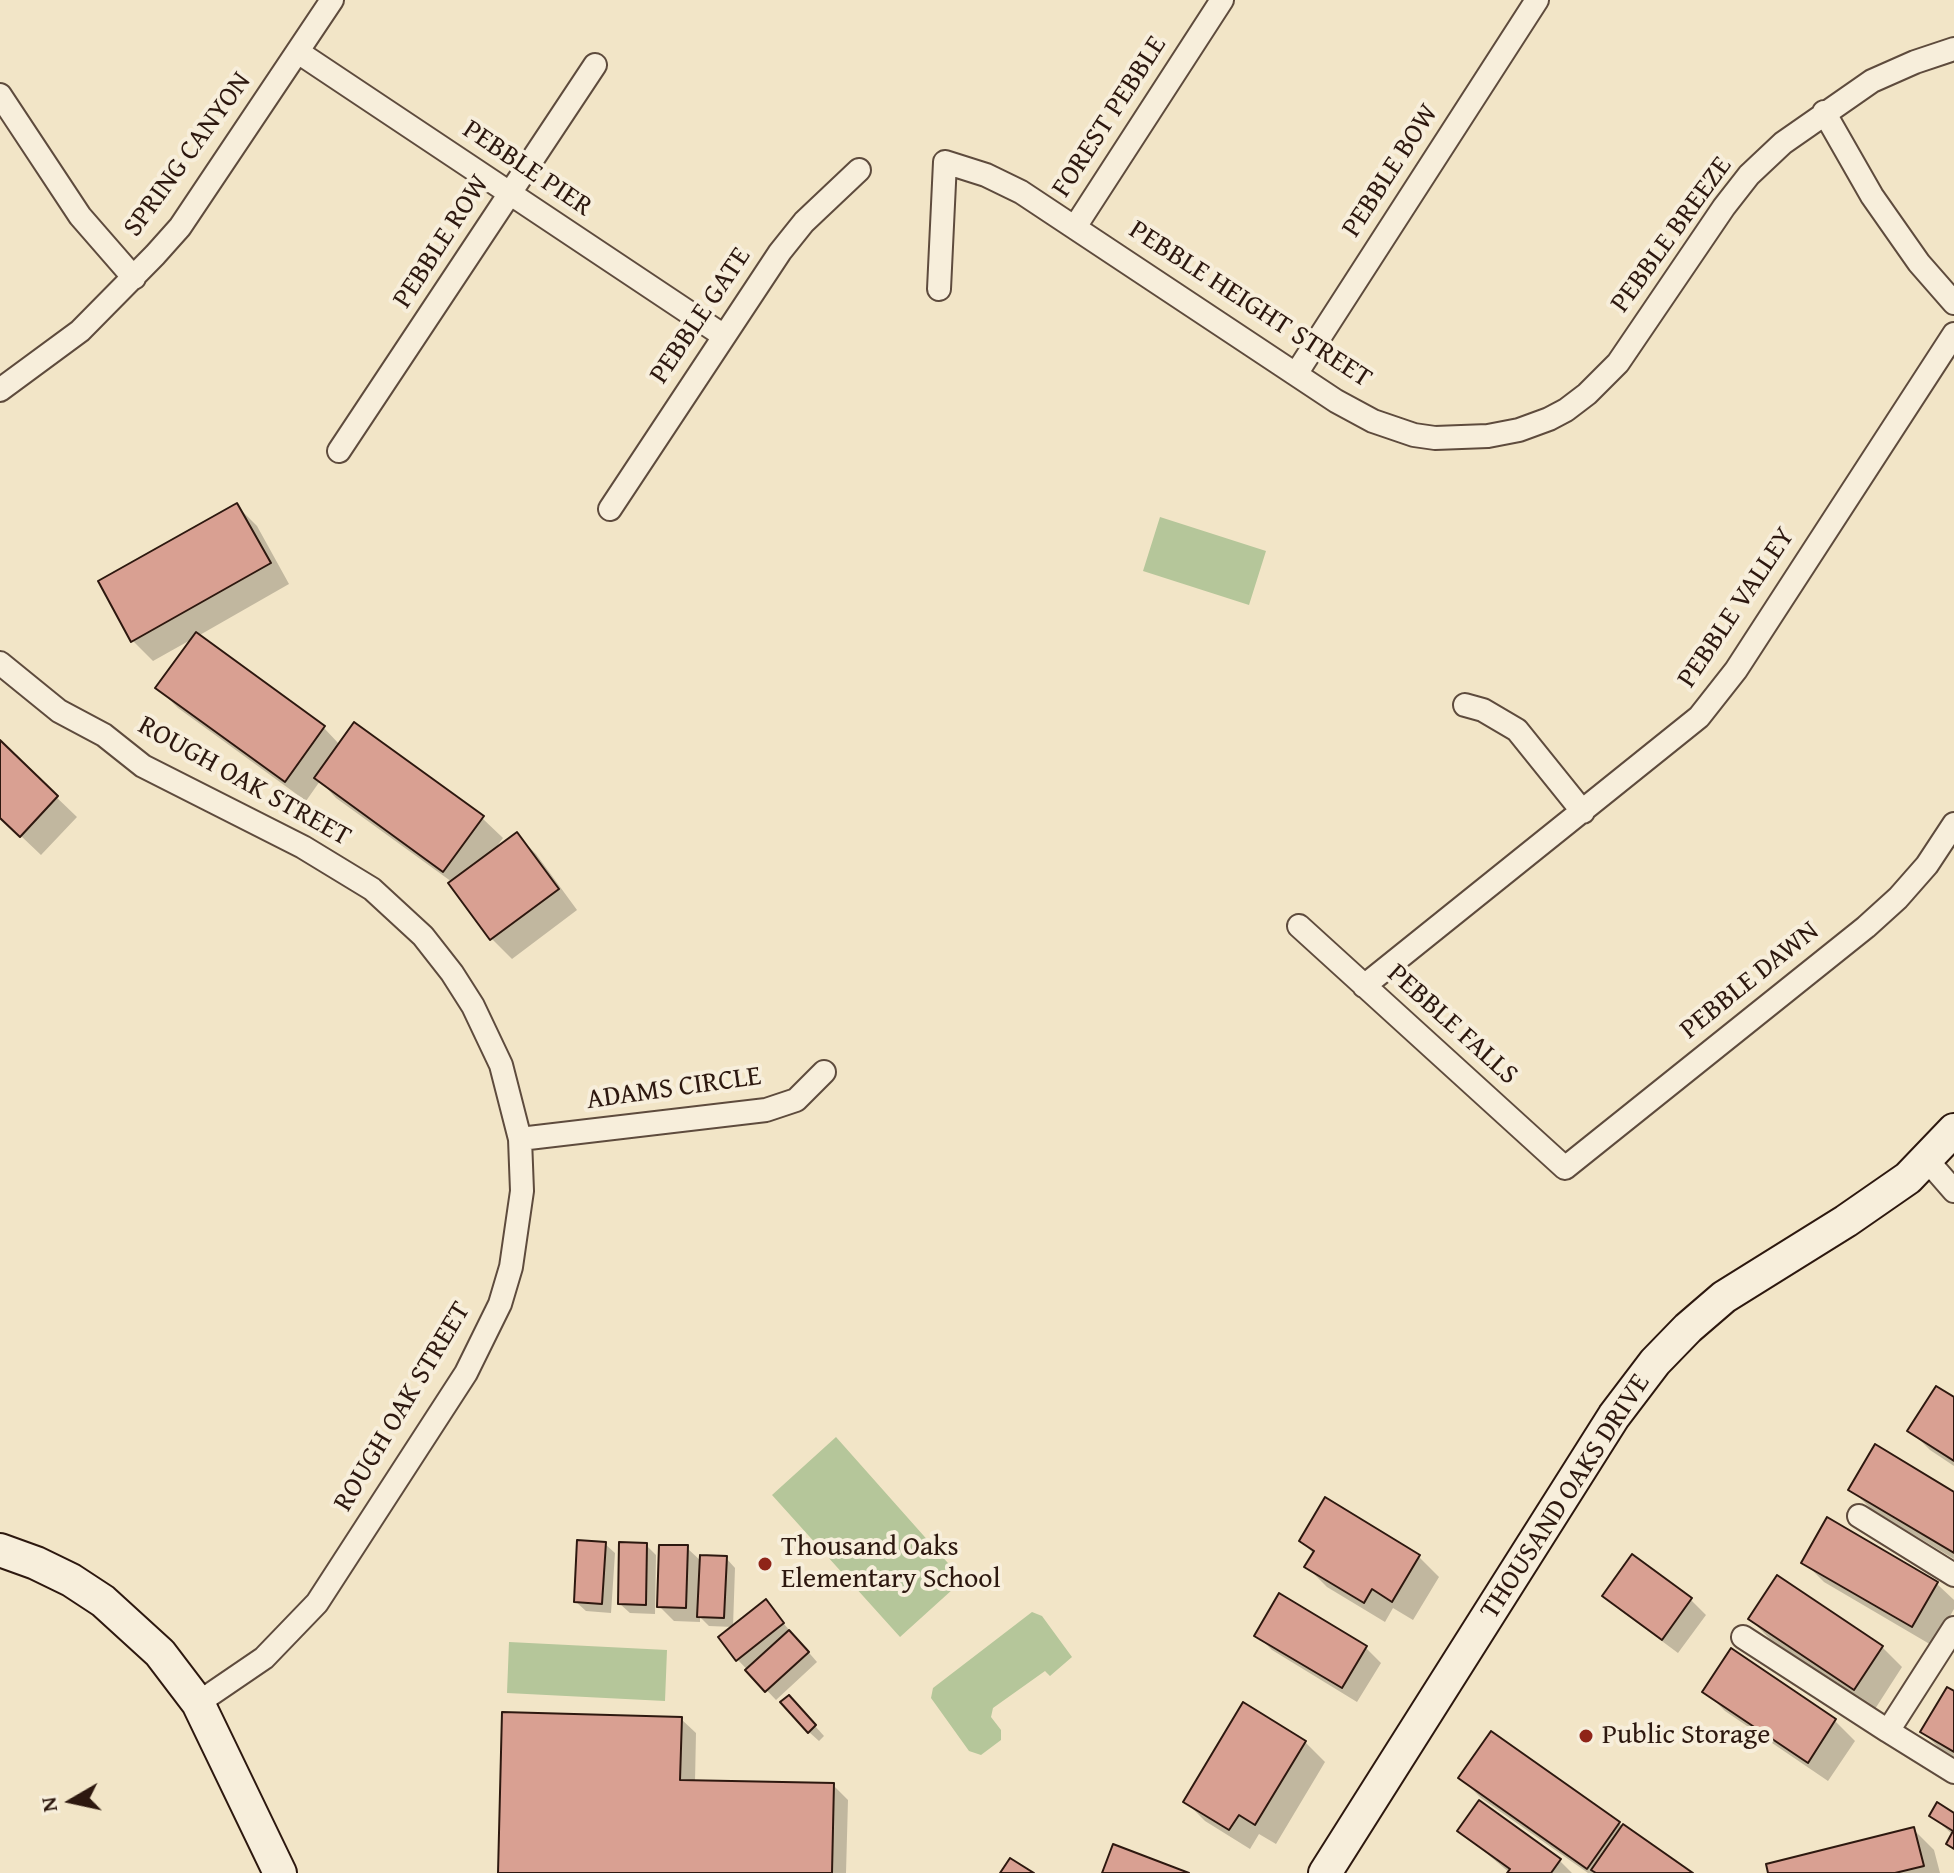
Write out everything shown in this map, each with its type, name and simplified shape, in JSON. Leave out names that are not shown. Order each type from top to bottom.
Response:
[{"type":"main road","name":"THOUSAND OAKS DRIVE","points":[[1325,1873],[1614,1416],[1655,1362],[1724,1297],[1846,1221],[1908,1178],[1954,1130]]},
{"type":"main road","points":[[0,1550],[36,1563],[103,1601],[133,1625],[160,1653],[198,1703],[280,1873]]},
{"type":"street","name":"SPRING CANYON","points":[[0,390],[80,331],[180,227],[332,0]]},
{"type":"street","name":"FOREST PEBBLE","points":[[1075,227],[1222,0]]},
{"type":"street","name":"PEBBLE BOW","points":[[1296,374],[1537,0]]},
{"type":"street","name":"PEBBLE BREEZE","points":[[1488,436],[1519,430],[1549,419],[1587,394],[1618,363],[1724,207],[1749,175],[1783,143],[1872,81],[1954,49]]},
{"type":"street","name":"PEBBLE PIER","points":[[298,52],[724,336]]},
{"type":"street","name":"PEBBLE ROW","points":[[339,451],[595,65]]},
{"type":"street","points":[[0,95],[80,216],[134,278]]},
{"type":"street","points":[[1824,112],[1872,196],[1919,263],[1954,303]]},
{"type":"street","name":"PEBBLE HEIGHT STREET","points":[[939,289],[945,162],[1021,192],[1336,401],[1373,421],[1414,435],[1435,438],[1488,436]]},
{"type":"street","name":"PEBBLE GATE","points":[[610,509],[788,242],[804,222],[859,170]]},
{"type":"street","name":"PEBBLE VALLEY","points":[[1364,986],[1699,717],[1736,670],[1954,334]]},
{"type":"street","name":"ROUGH OAK STREET","points":[[0,663],[59,711],[104,735],[143,766],[303,847],[372,889],[423,936],[473,1006],[501,1065],[520,1139],[522,1191],[519,1230],[511,1267],[500,1304],[466,1373],[317,1603],[264,1658],[198,1703]]},
{"type":"street","points":[[1465,705],[1483,710],[1517,730],[1583,812]]},
{"type":"street","name":"PEBBLE DAWN","points":[[1565,1168],[1866,927],[1898,898],[1927,865],[1954,824]]},
{"type":"street","name":"PEBBLE FALLS","points":[[1299,926],[1565,1168]]},
{"type":"street","name":"ADAMS CIRCLE","points":[[520,1139],[766,1110],[796,1100],[824,1072]]},
{"type":"street","points":[[1927,1160],[1954,1191]]},
{"type":"street","points":[[1859,1516],[1954,1575]]},
{"type":"street","points":[[1888,1731],[1954,1628]]},
{"type":"street","points":[[1743,1637],[1954,1772]]},
{"type":"green space","points":[[1160,517],[1266,551],[1249,605],[1143,571]]},
{"type":"green space","points":[[836,1437],[963,1580],[900,1637],[772,1495]]},
{"type":"green space","points":[[1032,1612],[1042,1616],[1072,1657],[1050,1676],[1045,1671],[993,1708],[991,1717],[1001,1730],[1001,1740],[981,1755],[969,1751],[931,1698],[933,1688]]},
{"type":"green space","points":[[509,1642],[667,1650],[665,1701],[507,1693]]},
{"type":"building","points":[[237,503],[271,563],[131,642],[98,581]]},
{"type":"building","points":[[196,632],[325,726],[285,782],[155,688]]},
{"type":"building","points":[[354,722],[484,816],[443,872],[314,778]]},
{"type":"building","points":[[0,740],[58,796],[20,837],[0,818]]},
{"type":"building","points":[[517,832],[559,889],[490,940],[448,883]]},
{"type":"building","points":[[1936,1386],[1954,1397],[1954,1461],[1907,1431]]},
{"type":"building","points":[[1875,1444],[1954,1492],[1954,1553],[1848,1490]]},
{"type":"building","points":[[1325,1497],[1420,1555],[1392,1602],[1372,1589],[1364,1603],[1304,1567],[1314,1551],[1299,1541]]},
{"type":"building","points":[[1827,1517],[1938,1582],[1912,1627],[1801,1563]]},
{"type":"building","points":[[577,1540],[606,1542],[602,1604],[574,1602]]},
{"type":"building","points":[[619,1542],[647,1543],[646,1605],[618,1604]]},
{"type":"building","points":[[659,1545],[688,1545],[686,1608],[657,1607]]},
{"type":"building","points":[[1632,1554],[1692,1598],[1662,1640],[1602,1596]]},
{"type":"building","points":[[700,1555],[727,1556],[724,1618],[697,1617]]},
{"type":"building","points":[[1777,1575],[1883,1646],[1854,1690],[1748,1619]]},
{"type":"building","points":[[1279,1593],[1367,1646],[1342,1688],[1254,1636]]},
{"type":"building","points":[[766,1599],[784,1623],[736,1661],[718,1637]]},
{"type":"building","points":[[789,1630],[809,1652],[765,1692],[745,1670]]},
{"type":"building","points":[[1731,1648],[1836,1719],[1808,1763],[1702,1692]]},
{"type":"building","points":[[1947,1687],[1954,1691],[1954,1752],[1920,1732]]},
{"type":"building","points":[[789,1695],[816,1725],[808,1733],[780,1702]]},
{"type":"building","points":[[1243,1702],[1306,1741],[1255,1825],[1239,1815],[1229,1830],[1183,1802]]},
{"type":"building","points":[[502,1712],[682,1717],[680,1780],[834,1783],[832,1873],[498,1873]]},
{"type":"building","points":[[1491,1731],[1620,1822],[1587,1869],[1458,1778]]},
{"type":"building","points":[[1479,1800],[1561,1859],[1551,1873],[1507,1873],[1510,1869],[1457,1831]]},
{"type":"building","points":[[1937,1802],[1954,1813],[1954,1849],[1946,1844],[1953,1831],[1929,1816]]},
{"type":"building","points":[[1623,1824],[1693,1873],[1596,1873],[1591,1870]]},
{"type":"building","points":[[1914,1827],[1924,1866],[1895,1873],[1768,1873],[1766,1864]]},
{"type":"building","points":[[1113,1844],[1189,1873],[1102,1873]]},
{"type":"building","points":[[1010,1858],[1034,1873],[1000,1873]]},
{"type":"place","name":"Thousand Oaks Elementary School","points":[[765,1564]]},
{"type":"place","name":"Public Storage","points":[[1586,1736]]}]
